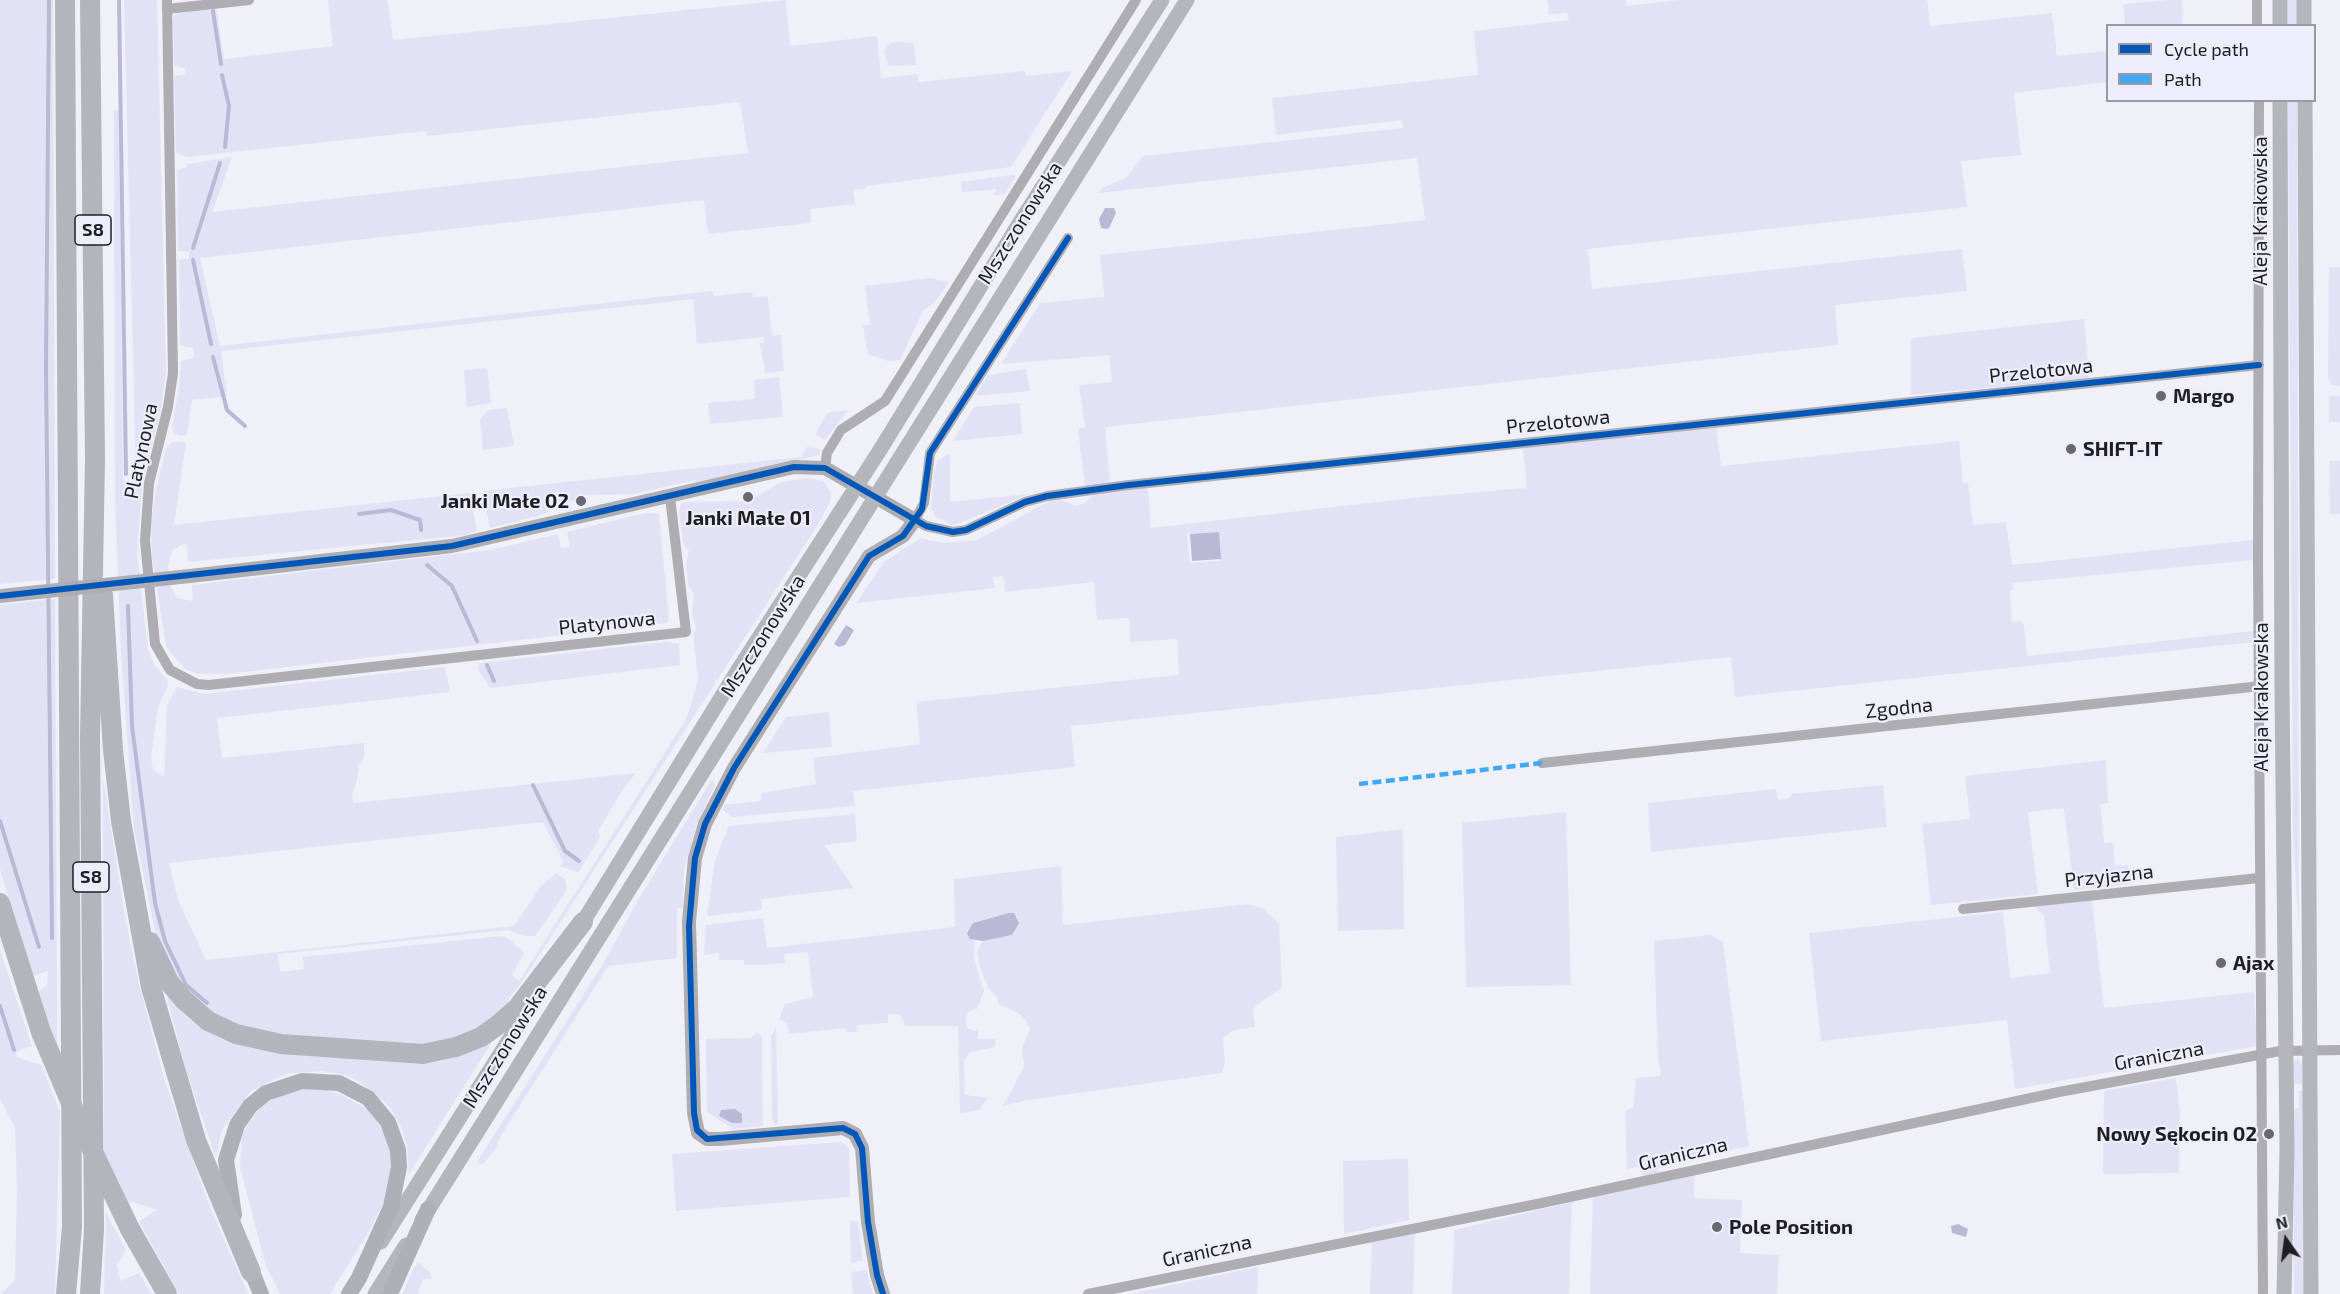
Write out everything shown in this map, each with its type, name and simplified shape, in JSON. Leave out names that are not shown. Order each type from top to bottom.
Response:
[{"type":"highway","name":"S8","points":[[65,0],[72,1227],[66,1294]]},
{"type":"highway","name":"S8","points":[[90,0],[95,460],[90,736],[94,1230],[90,1294]]},
{"type":"highway","points":[[95,460],[113,750],[129,875],[151,987],[180,1091],[206,1167],[250,1272]]},
{"type":"highway","points":[[129,875],[159,964],[184,1000],[207,1021],[236,1034],[281,1044],[423,1054],[471,1042],[498,1025],[517,1008],[583,922]]},
{"type":"highway","points":[[0,903],[41,1032],[82,1129],[130,1229],[167,1294]]},
{"type":"main road","name":"Mszczonowska","points":[[359,1278],[738,670],[1162,0]]},
{"type":"main road","name":"Mszczonowska","points":[[375,1294],[877,496],[958,361],[1187,0]]},
{"type":"main road","points":[[2280,0],[2280,24]]},
{"type":"main road","points":[[2304,0],[2304,24]]},
{"type":"main road","name":"Aleja Krakowska","points":[[2280,102],[2286,1050],[2284,1294]]},
{"type":"main road","points":[[2305,102],[2311,1294]]},
{"type":"main road","points":[[261,1294],[250,1272],[230,1196],[226,1160],[229,1144],[237,1125],[250,1106],[266,1093],[284,1085],[323,1080],[352,1088],[368,1098],[388,1122],[398,1150],[399,1167],[394,1195],[359,1278],[349,1294]]},
{"type":"main road","points":[[390,1294],[428,1209]]},
{"type":"street","points":[[167,4],[249,0]]},
{"type":"street","points":[[0,596],[452,546],[786,469],[825,468],[827,453],[841,430],[885,400],[1136,0]]},
{"type":"street","points":[[2257,0],[2257,24]]},
{"type":"street","name":"Platynowa","points":[[167,4],[173,373],[168,407],[149,483],[145,541],[155,644],[170,670],[197,684],[209,685],[686,632],[670,497]]},
{"type":"street","name":"Aleja Krakowska","points":[[2259,102],[2258,563],[2261,686],[2259,878],[2263,1294]]},
{"type":"street","points":[[883,1294],[877,1275],[868,1222],[862,1148],[855,1134],[843,1128],[707,1139],[698,1132],[694,1113],[689,922],[695,858],[705,824],[734,768],[869,556],[903,536],[915,520],[924,503],[930,453],[1068,238]]},
{"type":"street","name":"Przelotowa","points":[[825,468],[915,520],[941,531],[952,532],[975,526],[1025,502],[1047,496],[1129,485],[2259,365]]},
{"type":"street","name":"Zgodna","points":[[1542,763],[2261,686]]},
{"type":"street","points":[[2260,740],[2283,739]]},
{"type":"street","name":"Przyjazna","points":[[1963,909],[2259,878]]},
{"type":"street","name":"Graniczna","points":[[1088,1294],[1538,1204],[2010,1102],[2286,1050],[2340,1050]]},
{"type":"shaded area","points":[[0,0],[53,0],[55,579],[0,584]]},
{"type":"shaded area","points":[[124,0],[157,0],[166,373],[160,413],[142,485],[137,554],[148,650],[155,666],[167,679],[168,686],[158,707],[151,758],[153,770],[164,777],[167,705],[177,687],[204,694],[445,667],[450,692],[217,718],[222,758],[364,743],[364,758],[359,763],[357,781],[352,794],[353,803],[636,773],[625,786],[598,831],[600,837],[579,871],[576,872],[560,866],[563,861],[543,822],[169,863],[178,900],[206,960],[514,926],[542,885],[556,873],[565,879],[567,890],[535,936],[525,936],[508,930],[278,954],[280,972],[304,969],[303,957],[500,936],[506,937],[524,953],[512,975],[518,980],[521,978],[685,721],[692,702],[698,679],[693,633],[696,628],[692,614],[694,594],[688,585],[686,564],[689,551],[684,546],[679,512],[681,504],[747,501],[782,482],[809,478],[823,481],[831,492],[830,502],[819,523],[521,983],[507,1001],[507,1006],[477,1031],[427,1047],[252,1032],[212,1013],[186,989],[166,959],[157,940],[134,829],[121,652],[115,502],[114,110],[119,110],[123,477],[125,482],[134,484],[136,477]]},
{"type":"shaded area","points":[[328,0],[388,0],[393,40],[786,0],[790,46],[877,36],[881,78],[917,74],[919,82],[1025,71],[1026,76],[1072,71],[1011,167],[867,186],[865,189],[853,190],[855,204],[810,209],[811,223],[708,234],[704,200],[200,258],[220,346],[713,291],[714,296],[752,292],[753,297],[768,296],[772,336],[781,335],[784,371],[765,373],[760,343],[764,342],[764,337],[697,344],[693,299],[221,351],[227,396],[192,400],[187,435],[180,436],[174,433],[172,427],[181,361],[194,358],[194,349],[180,345],[179,260],[189,258],[189,252],[178,251],[177,170],[187,167],[187,164],[232,157],[212,212],[748,153],[740,102],[427,136],[426,131],[188,157],[176,153],[174,77],[185,74],[185,69],[174,65],[173,18],[176,14],[216,6],[224,59],[333,46]]},
{"type":"shaded area","points":[[1547,0],[1626,0],[1627,6],[1679,0],[1927,0],[1930,26],[2052,13],[2057,56],[2106,51],[2106,82],[2014,93],[2021,155],[1961,161],[1967,207],[1588,249],[1592,289],[1962,249],[1967,291],[1835,305],[1838,345],[1105,427],[1110,481],[1100,486],[1085,488],[1078,429],[1085,427],[1079,385],[1112,382],[1109,355],[1001,364],[1040,303],[1104,297],[1100,255],[1425,220],[1417,158],[1099,193],[1102,188],[1126,178],[1143,156],[1403,128],[1402,120],[1276,135],[1272,98],[1478,75],[1474,31],[1569,20],[1567,13],[1549,14]]},
{"type":"shaded area","points":[[2182,0],[2183,24],[2125,24],[2123,4]]},
{"type":"shaded area","points":[[2288,0],[2297,0],[2297,24],[2288,24]]},
{"type":"shaded area","points":[[891,43],[914,43],[916,65],[888,66],[884,50]]},
{"type":"shaded area","points":[[2288,102],[2297,102],[2299,931],[2293,839]]},
{"type":"shaded area","points":[[1016,176],[1005,194],[993,196],[997,189],[962,192],[961,182]]},
{"type":"shaded area","points":[[1105,208],[1114,208],[1116,213],[1109,228],[1106,229],[1101,228],[1099,219]]},
{"type":"shaded area","points":[[2329,267],[2340,267],[2340,386],[2332,385],[2328,378]]},
{"type":"shaded area","points":[[930,278],[949,282],[935,302],[923,311],[900,360],[888,361],[868,354],[863,326],[870,325],[865,286]]},
{"type":"shaded area","points":[[2084,319],[2089,378],[1911,395],[1911,338]]},
{"type":"shaded area","points":[[487,368],[491,403],[467,407],[464,370]]},
{"type":"shaded area","points":[[1026,369],[1030,391],[975,396],[988,375]]},
{"type":"shaded area","points":[[779,377],[783,417],[710,424],[708,403],[755,399],[754,380]]},
{"type":"shaded area","points":[[2329,396],[2340,396],[2340,422],[2329,422]]},
{"type":"shaded area","points":[[1020,403],[1022,434],[953,441],[974,407]]},
{"type":"shaded area","points":[[507,408],[514,446],[483,450],[480,419],[488,410]]},
{"type":"shaded area","points":[[848,410],[825,440],[815,434],[827,413]]},
{"type":"shaded area","points":[[1716,427],[1721,466],[1959,441],[1963,483],[1968,482],[1973,525],[2006,522],[2012,565],[2253,540],[2253,560],[2013,583],[2013,590],[2010,591],[2012,622],[2021,621],[2024,624],[2027,656],[2254,631],[2253,642],[1735,697],[1731,657],[1071,726],[1075,767],[853,791],[855,806],[733,817],[723,810],[724,805],[761,801],[761,793],[816,784],[813,758],[920,744],[916,702],[1179,675],[1177,639],[1130,642],[1129,618],[1097,620],[1094,582],[1005,592],[1003,576],[993,577],[995,588],[856,603],[884,562],[920,538],[943,543],[977,540],[1053,499],[1076,506],[1085,503],[1093,495],[1148,488],[1151,528],[1421,497],[1527,488],[1523,447],[1632,436],[1638,439],[1649,434]],"holes":[[[1218,532],[1220,561],[1190,563],[1187,534]]]},
{"type":"shaded area","points":[[173,442],[186,442],[174,525],[470,493],[477,531],[466,535],[188,562],[187,544],[181,545],[172,551],[168,565],[170,585],[177,598],[193,601],[192,585],[490,550],[558,534],[561,548],[570,547],[567,532],[645,513],[659,514],[669,617],[667,623],[227,674],[198,674],[185,669],[166,647],[152,556],[151,522],[156,491],[166,448]]},
{"type":"shaded area","points":[[807,447],[818,449],[819,455],[696,484],[695,480],[634,494],[584,495],[541,515],[490,528],[482,491],[801,457]]},
{"type":"shaded area","points":[[950,454],[950,502],[1029,494],[951,525],[934,516],[934,511],[931,510],[934,471],[938,460]]},
{"type":"shaded area","points":[[2329,461],[2340,461],[2340,514],[2330,514]]},
{"type":"shaded area","points":[[1219,532],[1221,559],[1192,561],[1190,534]]},
{"type":"shaded area","points":[[55,599],[57,1046],[37,993],[47,985],[48,971],[34,976],[29,967],[0,869],[0,605]]},
{"type":"shaded area","points":[[846,625],[854,630],[845,645],[839,647],[834,644]]},
{"type":"shaded area","points":[[666,642],[679,644],[680,665],[490,688],[478,669],[479,663]]},
{"type":"shaded area","points":[[829,712],[832,747],[763,753],[786,717]]},
{"type":"shaded area","points":[[2106,760],[2108,803],[2100,804],[2104,843],[2113,842],[2115,866],[2128,865],[2131,884],[2074,890],[2064,808],[2028,812],[2038,894],[1931,905],[1922,824],[1970,819],[1965,776]]},
{"type":"shaded area","points":[[103,778],[125,917],[138,980],[165,1082],[209,1205],[248,1294],[179,1294],[139,1221],[157,1210],[133,1202],[129,1204],[104,1154]]},
{"type":"shaded area","points":[[712,779],[715,785],[697,824],[684,869],[683,907],[677,909],[677,958],[608,966],[500,1137],[495,1150],[482,1165],[477,1162],[603,964],[638,900]]},
{"type":"shaded area","points":[[1883,785],[1887,827],[1651,852],[1648,803],[1776,789],[1778,800],[1787,799],[1792,794]]},
{"type":"shaded area","points":[[1566,812],[1571,985],[1466,987],[1462,823]]},
{"type":"shaded area","points":[[855,814],[857,841],[824,845],[854,888],[761,899],[762,910],[707,916],[715,860],[729,826]]},
{"type":"shaded area","points":[[1403,829],[1404,929],[1338,931],[1336,837]]},
{"type":"shaded area","points":[[1061,866],[1063,925],[1248,904],[1262,908],[1279,923],[1282,988],[1256,1005],[1253,1011],[1255,1027],[1233,1030],[1223,1038],[1225,1063],[1222,1073],[1028,1100],[1003,1106],[1024,1067],[1022,1049],[1030,1029],[1026,1020],[1018,1013],[998,1004],[998,998],[988,988],[979,965],[977,951],[983,941],[1012,935],[997,916],[973,923],[970,939],[975,940],[974,958],[984,991],[977,1009],[970,1011],[966,1016],[968,1029],[978,1031],[978,1039],[995,1039],[995,1047],[970,1052],[964,1060],[965,1095],[988,1098],[979,1110],[960,1113],[958,1026],[906,1026],[899,1014],[888,1014],[888,1023],[857,1025],[857,1032],[846,1032],[846,1028],[789,1034],[787,1023],[779,1019],[785,1004],[813,997],[808,952],[784,954],[785,963],[764,965],[744,965],[744,960],[719,960],[719,953],[704,955],[706,925],[763,918],[767,948],[955,927],[954,879]]},
{"type":"shaded area","points":[[2092,900],[2104,1008],[2254,992],[2257,1046],[2015,1089],[2007,1020],[1821,1041],[1809,933],[2003,912],[2010,978],[2050,973],[2044,916],[2034,906]]},
{"type":"shaded area","points":[[1014,913],[1019,923],[1012,935],[983,941],[970,939],[967,933],[973,923]]},
{"type":"shaded area","points":[[1711,935],[1723,942],[1749,1146],[1660,1166],[1657,1173],[1643,1176],[1638,1167],[1627,1169],[1625,1111],[1633,1108],[1636,1078],[1661,1076],[1658,1059],[1654,941]]},
{"type":"shaded area","points":[[0,950],[32,1046],[16,1052],[17,1057],[41,1065],[60,1111],[55,1294],[1,1294],[15,1280],[17,1190],[15,1128],[0,1099]]},
{"type":"shaded area","points":[[165,990],[182,1013],[200,1027],[222,1039],[275,1052],[417,1064],[444,1061],[468,1053],[495,1037],[409,1174],[407,1145],[401,1127],[389,1106],[360,1082],[348,1076],[322,1071],[286,1074],[251,1091],[222,1130],[216,1158],[185,1067]]},
{"type":"shaded area","points":[[776,1027],[778,1124],[775,1125],[772,1118],[771,1036]]},
{"type":"shaded area","points":[[757,1033],[762,1036],[763,1126],[733,1129],[707,1112],[706,1039],[751,1038]]},
{"type":"shaded area","points":[[2298,1058],[2302,1063],[2302,1084],[2295,1084],[2293,1101],[2293,1062]]},
{"type":"shaded area","points":[[2176,1078],[2180,1112],[2179,1173],[2103,1174],[2104,1091]]},
{"type":"shaded area","points":[[303,1089],[324,1089],[342,1095],[371,1111],[387,1138],[391,1155],[392,1165],[385,1200],[368,1233],[330,1294],[280,1294],[265,1263],[240,1167],[242,1135],[254,1115],[265,1104],[283,1093]]},
{"type":"shaded area","points":[[2299,1091],[2303,1091],[2304,1294],[2294,1294],[2293,1109],[2299,1108]]},
{"type":"shaded area","points":[[735,1109],[742,1114],[742,1123],[732,1123],[719,1116],[721,1110]]},
{"type":"shaded area","points":[[841,1142],[849,1148],[850,1197],[676,1211],[672,1154]]},
{"type":"shaded area","points":[[1408,1159],[1409,1220],[1344,1234],[1343,1161]]},
{"type":"shaded area","points":[[1695,1174],[1694,1198],[1742,1200],[1740,1253],[1779,1255],[1777,1294],[1590,1294],[1593,1197]]},
{"type":"shaded area","points":[[1572,1202],[1569,1294],[1452,1294],[1454,1230]]},
{"type":"shaded area","points":[[106,1212],[126,1250],[117,1265],[120,1281],[139,1273],[152,1294],[104,1294]]},
{"type":"shaded area","points":[[850,1220],[858,1221],[863,1261],[851,1263]]},
{"type":"shaded area","points":[[1958,1224],[1968,1229],[1966,1237],[1952,1233],[1951,1226]]},
{"type":"shaded area","points":[[1415,1234],[1413,1294],[1370,1294],[1372,1242]]},
{"type":"shaded area","points":[[417,1262],[429,1271],[432,1279],[423,1279],[418,1294],[402,1294]]},
{"type":"shaded area","points":[[1258,1267],[1257,1294],[1130,1294],[1205,1278]]},
{"type":"shaded area","points":[[866,1270],[873,1294],[853,1294],[851,1272]]},
{"type":"waterway","points":[[49,0],[46,369],[52,938]]},
{"type":"waterway","points":[[119,0],[126,474]]},
{"type":"waterway","points":[[213,11],[221,64]]},
{"type":"waterway","points":[[222,75],[229,106],[225,147]]},
{"type":"waterway","points":[[193,248],[220,163]]},
{"type":"waterway","points":[[193,260],[211,344]]},
{"type":"waterway","points":[[213,357],[227,410],[245,426]]},
{"type":"waterway","points":[[359,514],[391,510],[420,520],[421,530]]},
{"type":"waterway","points":[[427,565],[452,586],[477,641]]},
{"type":"waterway","points":[[128,606],[132,726],[155,903],[165,941],[186,985],[207,1003]]},
{"type":"waterway","points":[[487,665],[494,681]]},
{"type":"waterway","points":[[533,785],[565,851],[579,861]]},
{"type":"waterway","points":[[0,821],[39,947]]},
{"type":"waterway","points":[[0,1006],[14,1050]]},
{"type":"marked path","points":[[1359,784],[1542,763]]},
{"type":"cycle path","points":[[883,1294],[877,1275],[868,1222],[862,1148],[855,1134],[843,1128],[707,1139],[697,1130],[694,1113],[689,926],[695,858],[705,824],[734,768],[869,556],[903,536],[922,509],[930,453],[1068,238]]},
{"type":"cycle path","points":[[0,596],[452,546],[794,467],[825,468],[926,526],[953,532],[966,530],[1025,502],[1047,496],[1129,485],[2259,365]]},
{"type":"place","name":"Margo","points":[[2161,396]]},
{"type":"place","name":"SHIFT-IT","points":[[2071,449]]},
{"type":"place","name":"Janki Małe 01","points":[[748,497]]},
{"type":"place","name":"Janki Małe 02","points":[[581,501]]},
{"type":"place","name":"Ajax","points":[[2221,963]]},
{"type":"place","name":"Nowy Sękocin 02","points":[[2269,1134]]},
{"type":"place","name":"Pole Position","points":[[1717,1227]]}]
